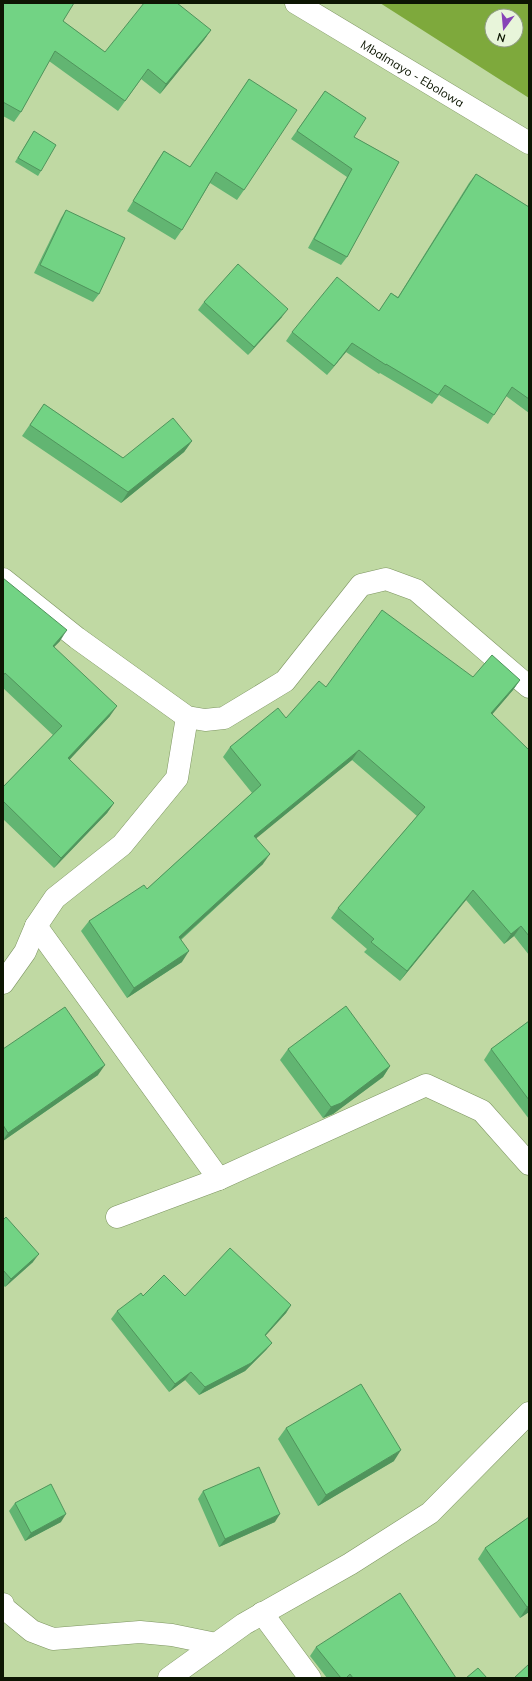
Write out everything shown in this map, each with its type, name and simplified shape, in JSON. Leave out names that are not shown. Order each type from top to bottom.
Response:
[{"type":"main road","name":"Mbalmayo - Ebolowa","points":[[296,3],[529,143]]},
{"type":"main road","points":[[3,579],[77,638],[187,717],[205,720],[224,718],[284,681],[361,585],[386,579],[416,590],[529,686]]},
{"type":"main road","points":[[3,983],[25,952],[36,926],[55,898],[122,845],[177,778],[187,717]]},
{"type":"main road","points":[[36,926],[219,1179]]},
{"type":"main road","points":[[117,1217],[219,1179],[426,1085],[482,1111],[529,1164]]},
{"type":"main road","points":[[169,1678],[262,1613],[350,1564],[430,1512],[529,1413]]},
{"type":"main road","points":[[3,1607],[32,1631],[53,1639],[140,1632],[172,1635],[216,1644]]},
{"type":"main road","points":[[262,1613],[310,1678]]},
{"type":"green space","points":[[380,3],[529,3],[529,98]]},
{"type":"building","points":[[3,3],[74,3],[63,21],[105,52],[144,3],[177,3],[211,30],[166,84],[148,69],[125,101],[55,51],[21,112],[3,102]]},
{"type":"building","points":[[249,79],[297,110],[244,190],[216,172],[182,230],[133,201],[164,151],[190,167]]},
{"type":"building","points":[[325,91],[366,118],[354,137],[399,162],[347,257],[314,239],[352,169],[297,131]]},
{"type":"building","points":[[34,131],[56,145],[41,171],[18,158]]},
{"type":"building","points":[[476,174],[529,207],[529,399],[512,387],[494,415],[445,385],[438,395],[386,365],[352,343],[334,366],[292,332],[337,277],[379,311],[391,293],[398,298]]},
{"type":"building","points":[[66,210],[125,238],[99,294],[40,265]]},
{"type":"building","points":[[238,264],[288,309],[254,347],[204,302]]},
{"type":"building","points":[[44,404],[123,458],[173,418],[192,441],[128,492],[30,425]]},
{"type":"building","points":[[3,578],[67,630],[53,646],[117,706],[68,758],[114,803],[61,858],[3,801],[3,787],[62,726],[5,673],[3,676]]},
{"type":"building","points":[[382,610],[473,677],[492,655],[520,680],[491,713],[529,750],[529,936],[521,926],[511,934],[473,890],[407,971],[371,942],[374,939],[338,908],[425,807],[359,750],[254,836],[270,854],[179,937],[189,951],[134,988],[89,921],[144,885],[147,889],[261,785],[230,747],[278,708],[286,718],[319,681],[326,687]]},
{"type":"building","points":[[346,1006],[390,1066],[341,1103],[331,1107],[288,1049]]},
{"type":"building","points":[[65,1007],[105,1065],[8,1133],[3,1125],[3,1049]]},
{"type":"building","points":[[529,1021],[529,1100],[491,1049]]},
{"type":"building","points":[[6,1217],[39,1254],[11,1279],[3,1270],[3,1220]]},
{"type":"building","points":[[230,1248],[291,1305],[265,1335],[272,1343],[251,1363],[205,1387],[191,1372],[175,1384],[117,1311],[141,1293],[143,1296],[164,1275],[185,1296]]},
{"type":"building","points":[[361,1384],[401,1450],[326,1495],[286,1428]]},
{"type":"building","points":[[259,1467],[280,1514],[225,1539],[203,1491]]},
{"type":"building","points":[[51,1484],[66,1514],[31,1533],[15,1503]]},
{"type":"building","points":[[529,1517],[529,1606],[527,1607],[485,1548]]},
{"type":"building","points":[[400,1593],[456,1678],[353,1678],[350,1674],[346,1678],[341,1678],[316,1647]]},
{"type":"building","points":[[529,1664],[529,1678],[514,1678]]},
{"type":"building","points":[[478,1668],[487,1678],[466,1678]]}]
